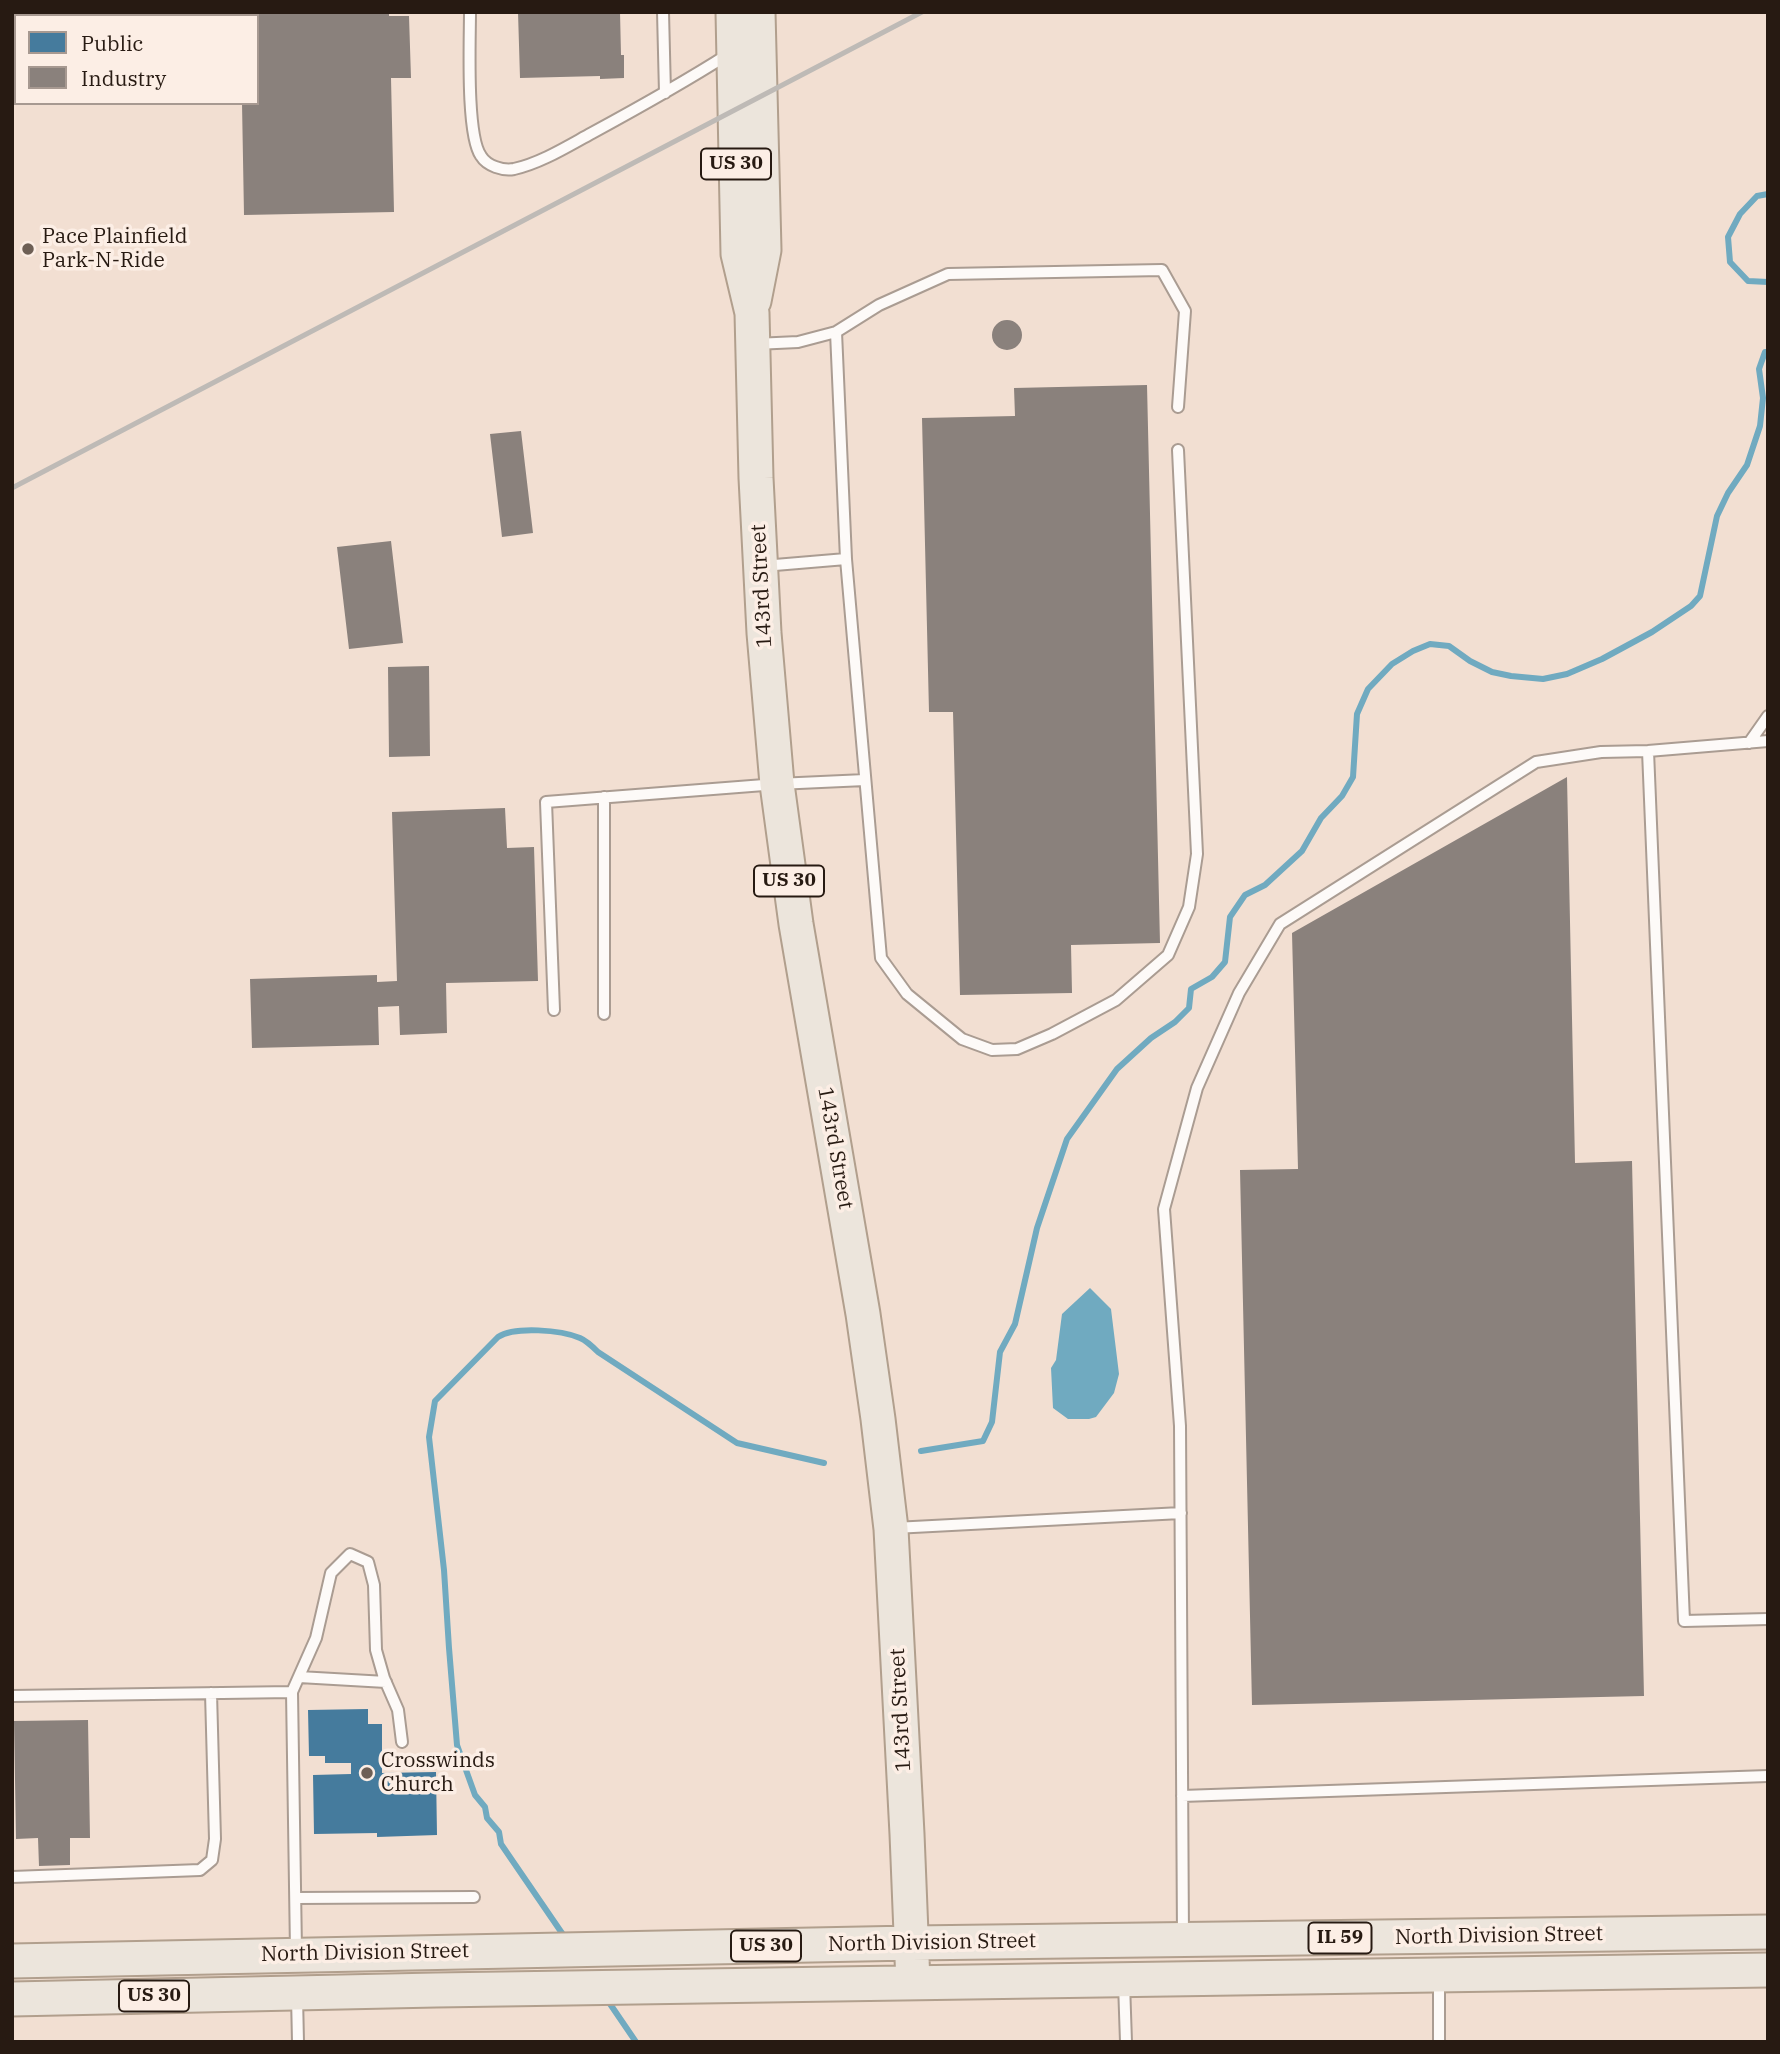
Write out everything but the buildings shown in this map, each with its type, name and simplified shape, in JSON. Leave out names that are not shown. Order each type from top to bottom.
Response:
[{"type":"main road","name":"143rd Street","points":[[733,12],[738,254],[752,329],[760,566],[777,783],[796,924],[863,1314],[891,1529],[913,1983]]},
{"type":"main road","name":"143rd Street","points":[[752,329],[764,250],[758,12]]},
{"type":"main road","name":"North Division Street","points":[[12,1961],[912,1943],[1768,1932]]},
{"type":"main road","points":[[297,1954],[297,1993]]},
{"type":"main road","name":"North Division Street","points":[[12,1999],[1768,1970]]},
{"type":"lane","points":[[470,12],[471,121],[480,155],[489,164],[497,167],[511,169],[562,149],[665,93],[734,51]]},
{"type":"lane","points":[[663,12],[665,93]]},
{"type":"lane","points":[[752,329],[798,342],[836,332],[879,305],[948,274],[1162,270],[1185,311],[1178,407]]},
{"type":"lane","points":[[836,332],[846,559],[881,958],[907,994],[962,1039],[992,1050],[1017,1049],[1116,1000],[1168,955],[1189,907],[1198,854],[1178,450]]},
{"type":"lane","points":[[760,566],[846,559]]},
{"type":"lane","points":[[1749,743],[1768,716]]},
{"type":"lane","points":[[1183,1940],[1180,1426],[1164,1209],[1198,1088],[1239,993],[1280,925],[1536,762],[1601,752],[1768,741]]},
{"type":"lane","points":[[1648,751],[1684,1621],[1768,1619]]},
{"type":"lane","points":[[554,1010],[546,802],[777,783],[865,780]]},
{"type":"lane","points":[[604,797],[604,1014]]},
{"type":"lane","points":[[891,1529],[1181,1513]]},
{"type":"lane","points":[[297,1954],[292,1692],[316,1637],[331,1573],[350,1554],[369,1562],[374,1585],[376,1650],[398,1710],[402,1742]]},
{"type":"lane","points":[[299,1677],[386,1682]]},
{"type":"lane","points":[[12,1696],[292,1692]]},
{"type":"lane","points":[[12,1877],[200,1870],[212,1860],[215,1839],[211,1693]]},
{"type":"lane","points":[[1182,1796],[1768,1776]]},
{"type":"lane","points":[[296,1898],[474,1897]]},
{"type":"lane","points":[[1439,1975],[1439,2042]]},
{"type":"lane","points":[[1124,1980],[1126,2042]]},
{"type":"lane","points":[[297,1993],[298,2042]]},
{"type":"water","points":[[1090,1288],[1111,1309],[1119,1374],[1114,1393],[1096,1417],[1068,1419],[1053,1408],[1051,1368],[1056,1360],[1062,1314]]},
{"type":"waterway","points":[[1768,194],[1757,196],[1740,214],[1728,237],[1730,262],[1748,281],[1768,282]]},
{"type":"waterway","points":[[921,1451],[983,1441],[992,1422],[1000,1352],[1015,1324],[1037,1228],[1067,1139],[1117,1069],[1151,1038],[1175,1022],[1189,1008],[1191,989],[1212,977],[1225,962],[1230,917],[1245,895],[1265,885],[1302,851],[1321,818],[1342,796],[1353,777],[1357,714],[1368,689],[1392,664],[1430,644],[1449,646],[1492,672],[1543,679],[1567,674],[1652,632],[1691,606],[1700,596],[1717,516],[1728,493],[1747,465],[1760,426],[1763,398],[1759,369],[1765,352],[1768,352]]},
{"type":"waterway","points":[[566,1939],[501,1844],[499,1832],[487,1818],[485,1807],[475,1795],[457,1745],[444,1570],[429,1437],[435,1401],[498,1337],[526,1330],[562,1333],[585,1341],[737,1443],[824,1463]]},
{"type":"waterway","points":[[606,1998],[636,2042]]},
{"type":"railway","points":[[12,488],[922,12]]},
{"type":"place","name":"Pace Plainfield Park-N-Ride","points":[[28,249]]},
{"type":"place","name":"Crosswinds Church","points":[[367,1773]]}]
